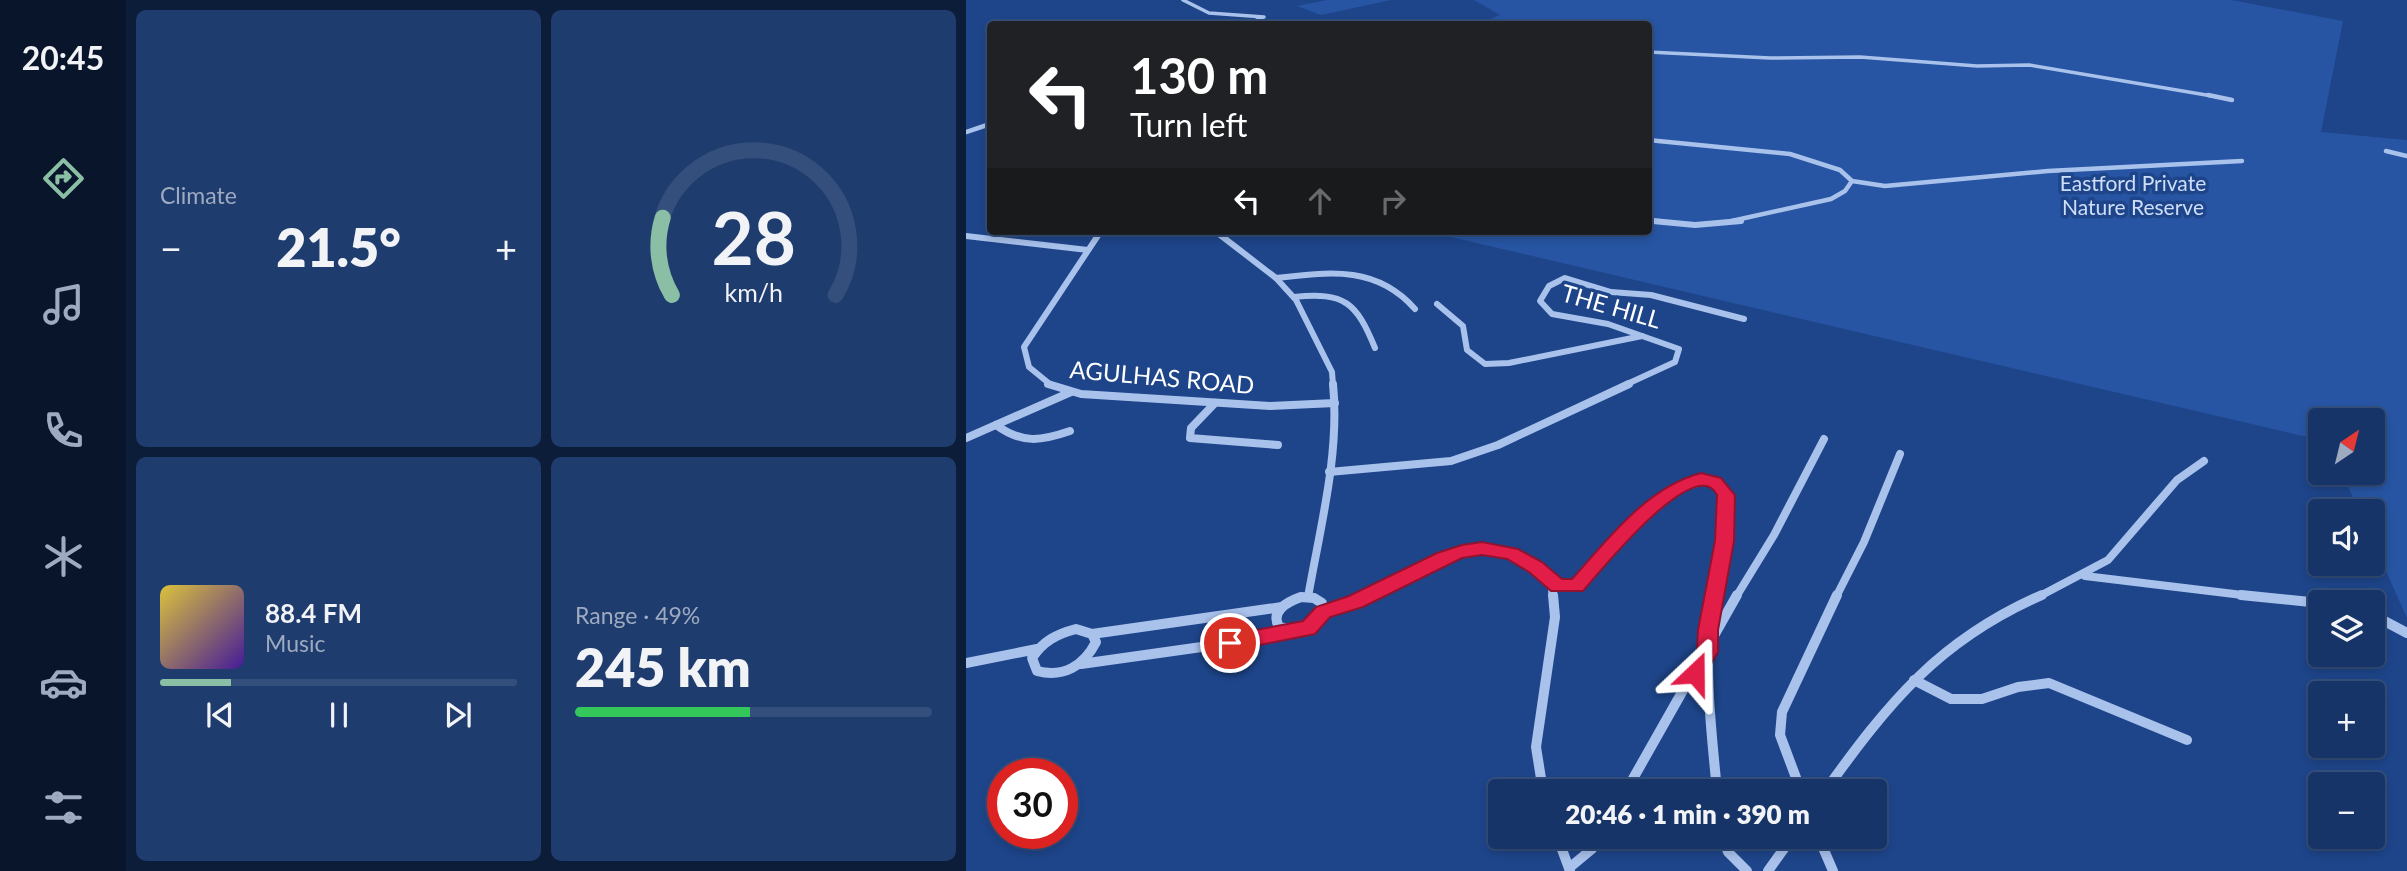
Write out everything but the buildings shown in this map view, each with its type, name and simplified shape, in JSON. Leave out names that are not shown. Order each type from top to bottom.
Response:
[{"type":"street","points":[[1183,0],[1209,13],[1255,15],[1264,18],[1256,21]]},
{"type":"street","points":[[1652,52],[1770,58],[1860,57],[1966,65],[2029,65],[2096,74],[2232,100]]},
{"type":"street","points":[[966,132],[987,124]]},
{"type":"street","points":[[1652,140],[1759,149],[1802,157],[1847,173],[1852,181],[1890,188],[1979,176],[2067,169],[2242,161]]},
{"type":"street","points":[[2386,151],[2407,156]]},
{"type":"street","points":[[1652,221],[1695,227],[1737,221],[1832,199],[1845,191],[1852,181]]},
{"type":"street","name":"AGULHAS ROAD","points":[[1098,235],[1024,347],[1027,366],[1035,376],[1071,392],[1269,406],[1335,403]]},
{"type":"street","points":[[1220,235],[1276,278],[1294,297],[1332,372],[1335,403],[1329,472],[1308,597]]},
{"type":"street","points":[[966,236],[993,236],[1056,248],[1087,250]]},
{"type":"street","points":[[1276,278],[1329,273],[1357,274],[1384,284],[1405,296],[1415,309]]},
{"type":"street","name":"THE HILL","points":[[1329,472],[1451,461],[1497,444],[1675,362],[1679,349],[1608,324],[1552,314],[1540,301],[1549,286],[1571,278],[1611,292],[1651,295],[1744,319]]},
{"type":"street","points":[[1294,297],[1331,293],[1344,299],[1364,320],[1375,348]]},
{"type":"street","points":[[1437,304],[1463,326],[1467,351],[1485,364],[1509,363],[1643,336]]},
{"type":"street","points":[[966,438],[1071,392]]},
{"type":"street","points":[[1215,403],[1191,428],[1189,439],[1278,444]]},
{"type":"street","points":[[996,425],[1012,438],[1025,442],[1069,431]]},
{"type":"street","points":[[1633,779],[1707,652],[1747,575],[1774,535],[1824,439]]},
{"type":"street","points":[[1796,779],[1780,735],[1782,712],[1801,665],[1864,542],[1900,453]]},
{"type":"street","points":[[1834,779],[1871,727],[1935,656],[1990,620],[2085,576],[2111,558],[2167,493],[2196,465],[2204,461]]},
{"type":"street","points":[[1081,664],[1230,643],[1283,630],[1308,628],[1323,612],[1356,601],[1443,557],[1462,551],[1482,549],[1511,553],[1536,567],[1550,581],[1569,588],[1576,586],[1624,533],[1670,492],[1685,483],[1701,479],[1715,481],[1726,495],[1724,541],[1708,630],[1707,652],[1707,686],[1716,779]]},
{"type":"street","points":[[2085,576],[2308,602]]},
{"type":"street","points":[[1542,779],[1536,747],[1555,617],[1550,581]]},
{"type":"street","points":[[966,663],[1037,649],[1066,631],[1076,629],[1092,634],[1282,607],[1294,599],[1308,597],[1322,603],[1323,612]]},
{"type":"street","points":[[1282,607],[1276,623],[1283,630]]},
{"type":"street","points":[[2385,621],[2407,633]]},
{"type":"street","points":[[1037,649],[1032,666],[1045,674],[1069,670],[1081,664],[1092,653],[1096,642],[1092,634]]},
{"type":"street","points":[[1914,680],[1951,699],[1982,699],[2018,687],[2049,683],[2187,740]]},
{"type":"street","points":[[1562,849],[1569,869],[1592,849]]},
{"type":"street","points":[[1727,849],[1747,871]]},
{"type":"street","points":[[1768,871],[1784,849]]},
{"type":"street","points":[[1824,849],[1833,871]]},
{"type":"green space","points":[[1327,0],[1391,0],[1321,15],[1297,6]]},
{"type":"green space","name":"Eastford Private Nature Reserve","points":[[1474,0],[2231,0],[2343,21],[2321,132],[2407,140],[2407,618],[2385,569],[2385,499],[2354,499],[2347,485],[2385,485],[2385,408],[2308,408],[2308,437],[1442,235],[1652,235],[1652,21],[1485,21],[1500,15]]},
{"type":"route","points":[[1230,643],[1283,630],[1291,632],[1308,628],[1321,618],[1323,612],[1382,590],[1443,557],[1462,551],[1482,549],[1511,553],[1524,558],[1558,586],[1576,586],[1624,533],[1670,492],[1685,483],[1701,479],[1715,481],[1726,495],[1724,541],[1708,630],[1707,652],[1695,673]]}]
